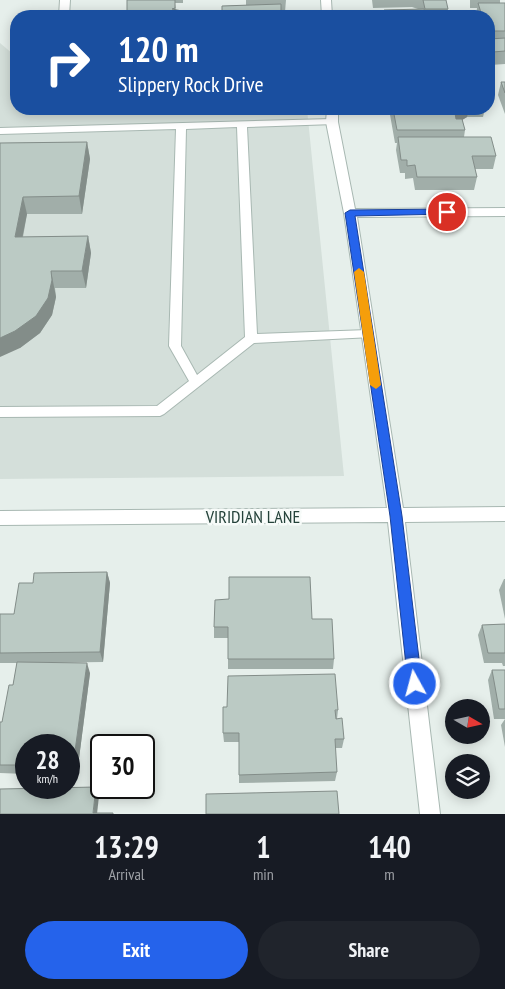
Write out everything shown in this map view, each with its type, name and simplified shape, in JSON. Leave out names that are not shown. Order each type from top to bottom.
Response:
[{"type":"street","points":[[332,115],[350,213],[396,516],[430,814]]},
{"type":"street","points":[[350,213],[505,212]]},
{"type":"street","name":"VIRIDIAN LANE","points":[[0,518],[505,514]]},
{"type":"lane","points":[[0,131],[242,124],[332,115]]},
{"type":"lane","points":[[242,124],[251,339]]},
{"type":"lane","points":[[180,126],[174,346],[196,383]]},
{"type":"lane","points":[[0,412],[160,411],[251,339],[368,334]]},
{"type":"shaded area","points":[[0,43],[10,51],[10,115],[308,115],[344,476],[0,479]]},
{"type":"building","points":[[127,0],[175,0],[175,8],[172,9],[177,10],[127,10]]},
{"type":"building","points":[[423,0],[446,0],[448,9],[425,9]]},
{"type":"building","points":[[478,3],[505,3],[505,31],[495,31],[495,10],[480,10]]},
{"type":"building","points":[[281,4],[281,10],[222,10],[222,6]]},
{"type":"building","points":[[424,9],[424,10],[384,10]]},
{"type":"building","points":[[505,38],[505,51],[495,52],[495,39]]},
{"type":"building","points":[[501,82],[505,82],[505,93]]},
{"type":"building","points":[[394,115],[455,115],[456,119],[462,119],[465,130],[397,130]]},
{"type":"building","points":[[398,137],[491,137],[496,156],[472,156],[477,177],[417,177],[415,165],[407,166],[407,160],[401,160]]},
{"type":"building","points":[[87,142],[79,196],[23,197],[15,237],[88,236],[82,271],[51,271],[52,280],[48,298],[36,316],[15,331],[0,338],[0,143]]},
{"type":"building","points":[[107,572],[100,652],[0,653],[0,614],[14,614],[19,583],[33,583],[34,573]]},
{"type":"building","points":[[229,577],[310,577],[312,619],[332,619],[334,659],[228,659],[228,627],[214,627],[215,600],[229,599]]},
{"type":"building","points":[[505,624],[505,653],[488,653],[482,625]]},
{"type":"building","points":[[17,662],[87,663],[77,734],[15,734],[15,765],[0,765],[0,722],[2,722],[9,685],[13,685]]},
{"type":"building","points":[[492,670],[505,670],[505,709],[499,709]]},
{"type":"building","points":[[335,674],[338,710],[335,710],[336,719],[342,718],[344,739],[335,739],[337,772],[239,775],[239,733],[223,733],[223,707],[227,707],[228,676]]},
{"type":"building","points":[[80,787],[90,787],[90,799],[95,799],[93,813],[113,814],[0,814],[0,789],[15,789],[15,799],[80,799]]},
{"type":"building","points":[[337,791],[339,814],[206,814],[206,794]]},
{"type":"slow traffic","points":[[359,272],[376,385]]},
{"type":"route","points":[[415,684],[396,516],[350,213],[447,212]]}]
